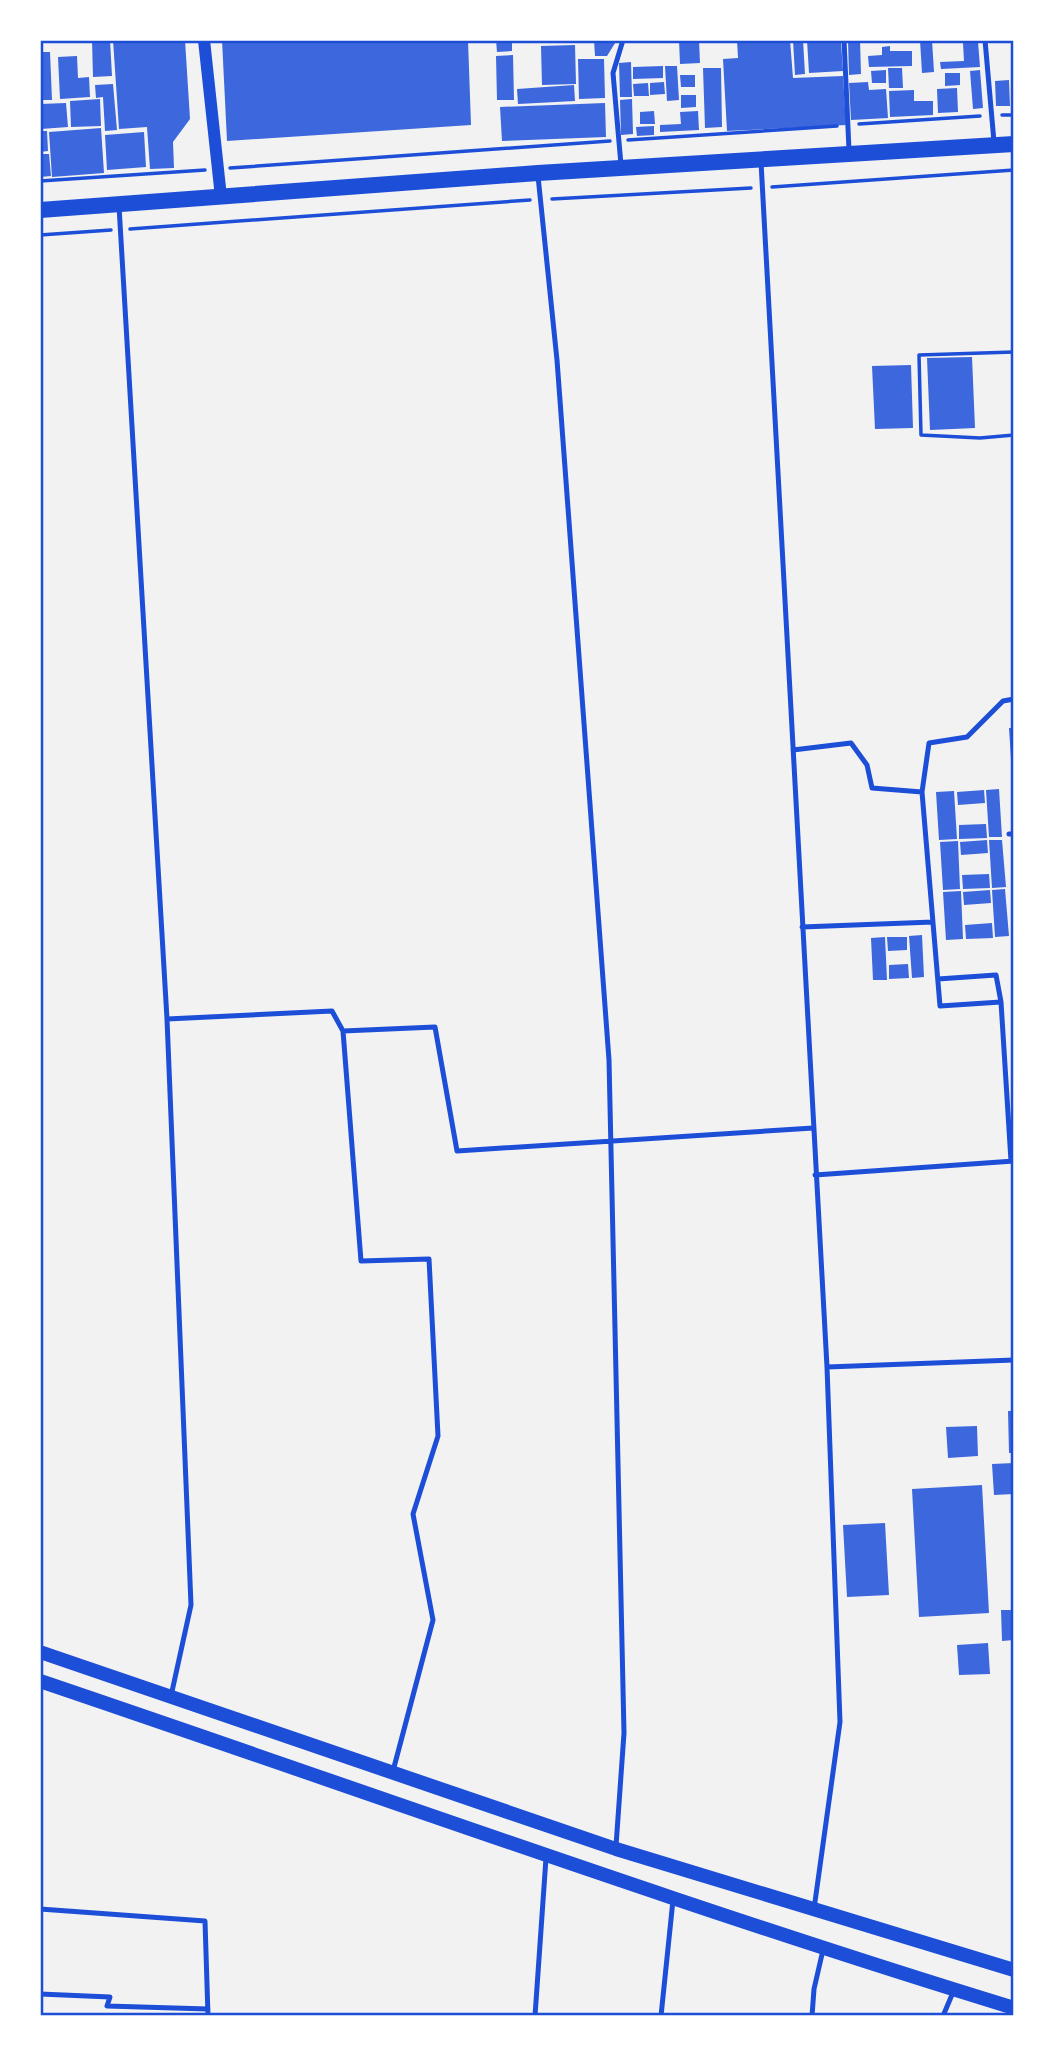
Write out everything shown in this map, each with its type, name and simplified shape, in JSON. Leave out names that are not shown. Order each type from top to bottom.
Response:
[{"type":"main road","points":[[40,210],[538,173],[1014,144]]},
{"type":"main road","points":[[40,1652],[616,1849],[1014,1970]]},
{"type":"main road","points":[[40,1681],[546,1853],[673,1900],[1014,2008]]},
{"type":"street","points":[[204,40],[221,197]]},
{"type":"lane","points":[[621,168],[616,140],[613,73],[624,40]]},
{"type":"lane","points":[[844,40],[850,153]]},
{"type":"lane","points":[[985,40],[995,145]]},
{"type":"lane","points":[[761,158],[827,1367],[840,1722],[814,1909]]},
{"type":"lane","points":[[538,173],[559,387],[608,1047],[624,1733],[616,1849]]},
{"type":"lane","points":[[118,204],[167,1019],[191,1605],[171,1696]]},
{"type":"lane","points":[[1001,1002],[940,1006],[922,792],[929,743],[967,737],[1003,701],[1014,699]]},
{"type":"lane","points":[[793,750],[851,743],[867,765],[872,788],[922,792]]},
{"type":"lane","points":[[802,927],[933,922]]},
{"type":"lane","points":[[816,1175],[1012,1161],[1001,1002],[996,975],[937,979]]},
{"type":"lane","points":[[167,1019],[332,1012],[343,1031],[361,1261],[429,1259],[438,1436],[413,1514],[433,1620],[392,1774]]},
{"type":"lane","points":[[343,1031],[435,1027],[457,1151],[813,1128]]},
{"type":"lane","points":[[827,1367],[1014,1360]]},
{"type":"lane","points":[[535,2016],[546,1853]]},
{"type":"lane","points":[[662,2016],[673,1900]]},
{"type":"lane","points":[[40,1909],[205,1921],[208,2016]]},
{"type":"lane","points":[[812,2016],[814,1989],[824,1946]]},
{"type":"lane","points":[[943,2016],[954,1990]]},
{"type":"lane","points":[[40,1994],[110,1997],[107,2006],[208,2008]]},
{"type":"path","points":[[40,181],[1014,115]]},
{"type":"path","points":[[40,235],[539,199],[762,188],[1014,170]]},
{"type":"path","points":[[1014,352],[919,355],[921,435],[981,438],[1014,435]]},
{"type":"building","points":[[92,40],[110,40],[112,76],[93,77]]},
{"type":"building","points":[[113,40],[185,40],[190,119],[173,142],[174,168],[150,169],[147,127],[119,129]]},
{"type":"building","points":[[222,40],[468,40],[471,125],[227,141]]},
{"type":"building","points":[[496,40],[512,40],[512,51],[497,52]]},
{"type":"building","points":[[594,40],[617,40],[607,56],[595,56]]},
{"type":"building","points":[[679,40],[699,40],[700,63],[680,64]]},
{"type":"building","points":[[737,40],[790,40],[793,78],[843,76],[846,125],[727,131],[723,59],[738,58]]},
{"type":"building","points":[[793,40],[803,40],[805,74],[795,75]]},
{"type":"building","points":[[807,40],[841,42],[843,71],[809,73]]},
{"type":"building","points":[[848,40],[860,40],[861,74],[849,75]]},
{"type":"building","points":[[920,40],[932,40],[934,72],[922,73]]},
{"type":"building","points":[[978,42],[980,67],[941,69],[940,62],[964,61],[963,43]]},
{"type":"building","points":[[575,45],[576,84],[542,85],[541,46]]},
{"type":"building","points":[[890,46],[890,51],[912,51],[912,66],[869,67],[868,56],[882,55],[882,47]]},
{"type":"building","points":[[40,52],[50,52],[52,100],[40,100]]},
{"type":"building","points":[[513,55],[514,100],[497,100],[496,56]]},
{"type":"building","points":[[77,56],[78,78],[89,77],[90,97],[60,99],[58,57]]},
{"type":"building","points":[[578,59],[604,59],[605,98],[579,99]]},
{"type":"building","points":[[631,62],[632,97],[620,97],[619,63]]},
{"type":"building","points":[[663,66],[663,78],[633,79],[633,67]]},
{"type":"building","points":[[665,66],[677,66],[679,100],[667,101]]},
{"type":"building","points":[[703,68],[721,68],[722,127],[705,128]]},
{"type":"building","points":[[888,68],[902,68],[903,88],[889,88]]},
{"type":"building","points":[[886,70],[886,83],[872,83],[871,71]]},
{"type":"building","points":[[980,70],[983,108],[973,109],[970,71]]},
{"type":"building","points":[[945,73],[960,73],[960,85],[945,86]]},
{"type":"building","points":[[680,75],[695,75],[695,87],[681,87]]},
{"type":"building","points":[[1009,80],[1010,106],[996,106],[995,81]]},
{"type":"building","points":[[664,82],[665,94],[650,95],[650,83]]},
{"type":"building","points":[[868,82],[869,90],[886,89],[888,118],[851,120],[849,83]]},
{"type":"building","points":[[648,83],[649,96],[634,96],[633,84]]},
{"type":"building","points":[[113,84],[117,130],[105,131],[103,97],[96,98],[95,85]]},
{"type":"building","points":[[574,85],[575,101],[518,104],[517,89]]},
{"type":"building","points":[[957,88],[958,112],[938,113],[937,89]]},
{"type":"building","points":[[914,90],[914,101],[933,101],[933,115],[890,117],[889,91]]},
{"type":"building","points":[[681,95],[696,95],[696,107],[681,108]]},
{"type":"building","points":[[100,99],[101,126],[71,127],[70,101]]},
{"type":"building","points":[[632,99],[633,134],[621,135],[620,100]]},
{"type":"building","points":[[66,103],[68,127],[41,129],[40,104]]},
{"type":"building","points":[[605,103],[606,137],[502,141],[500,107]]},
{"type":"building","points":[[654,111],[655,124],[640,124],[640,112]]},
{"type":"building","points":[[698,111],[699,130],[660,132],[660,125],[681,124],[680,112]]},
{"type":"building","points":[[654,126],[654,135],[637,136],[636,127]]},
{"type":"building","points":[[101,128],[104,173],[52,177],[49,132]]},
{"type":"building","points":[[40,131],[47,131],[48,151],[40,152]]},
{"type":"building","points":[[144,132],[146,167],[107,170],[105,135]]},
{"type":"building","points":[[40,154],[49,154],[51,176],[40,177]]},
{"type":"building","points":[[972,357],[975,428],[930,430],[927,358]]},
{"type":"building","points":[[911,365],[913,428],[875,429],[872,366]]},
{"type":"building","points":[[1009,728],[1014,728],[1014,775],[1012,775]]},
{"type":"building","points":[[999,789],[1002,837],[989,837],[986,790]]},
{"type":"building","points":[[984,790],[985,803],[958,805],[957,792]]},
{"type":"building","points":[[954,791],[957,839],[939,840],[936,792]]},
{"type":"building","points":[[986,824],[987,838],[959,839],[959,825]]},
{"type":"building","points":[[987,840],[988,853],[961,855],[960,842]]},
{"type":"building","points":[[989,840],[1002,840],[1006,887],[992,888]]},
{"type":"building","points":[[958,841],[960,889],[943,890],[940,842]]},
{"type":"building","points":[[989,874],[990,888],[963,889],[962,875]]},
{"type":"building","points":[[1005,889],[1009,936],[995,937],[992,890]]},
{"type":"building","points":[[990,890],[991,903],[964,905],[963,892]]},
{"type":"building","points":[[961,891],[963,939],[946,940],[943,892]]},
{"type":"building","points":[[992,923],[993,938],[966,939],[965,925]]},
{"type":"building","points":[[922,935],[924,977],[912,978],[909,936]]},
{"type":"building","points":[[885,937],[887,980],[873,980],[871,938]]},
{"type":"building","points":[[887,937],[907,937],[907,950],[888,951]]},
{"type":"building","points":[[908,964],[909,978],[889,979],[889,965]]},
{"type":"building","points":[[1008,1411],[1014,1411],[1014,1453],[1009,1453]]},
{"type":"building","points":[[977,1426],[978,1456],[948,1458],[946,1427]]},
{"type":"building","points":[[1014,1463],[1014,1494],[994,1495],[992,1464]]},
{"type":"building","points":[[982,1485],[989,1613],[919,1617],[912,1489]]},
{"type":"building","points":[[885,1523],[889,1595],[847,1597],[843,1525]]},
{"type":"building","points":[[1001,1610],[1014,1610],[1014,1640],[1002,1641]]},
{"type":"building","points":[[988,1643],[990,1674],[959,1675],[957,1645]]}]
